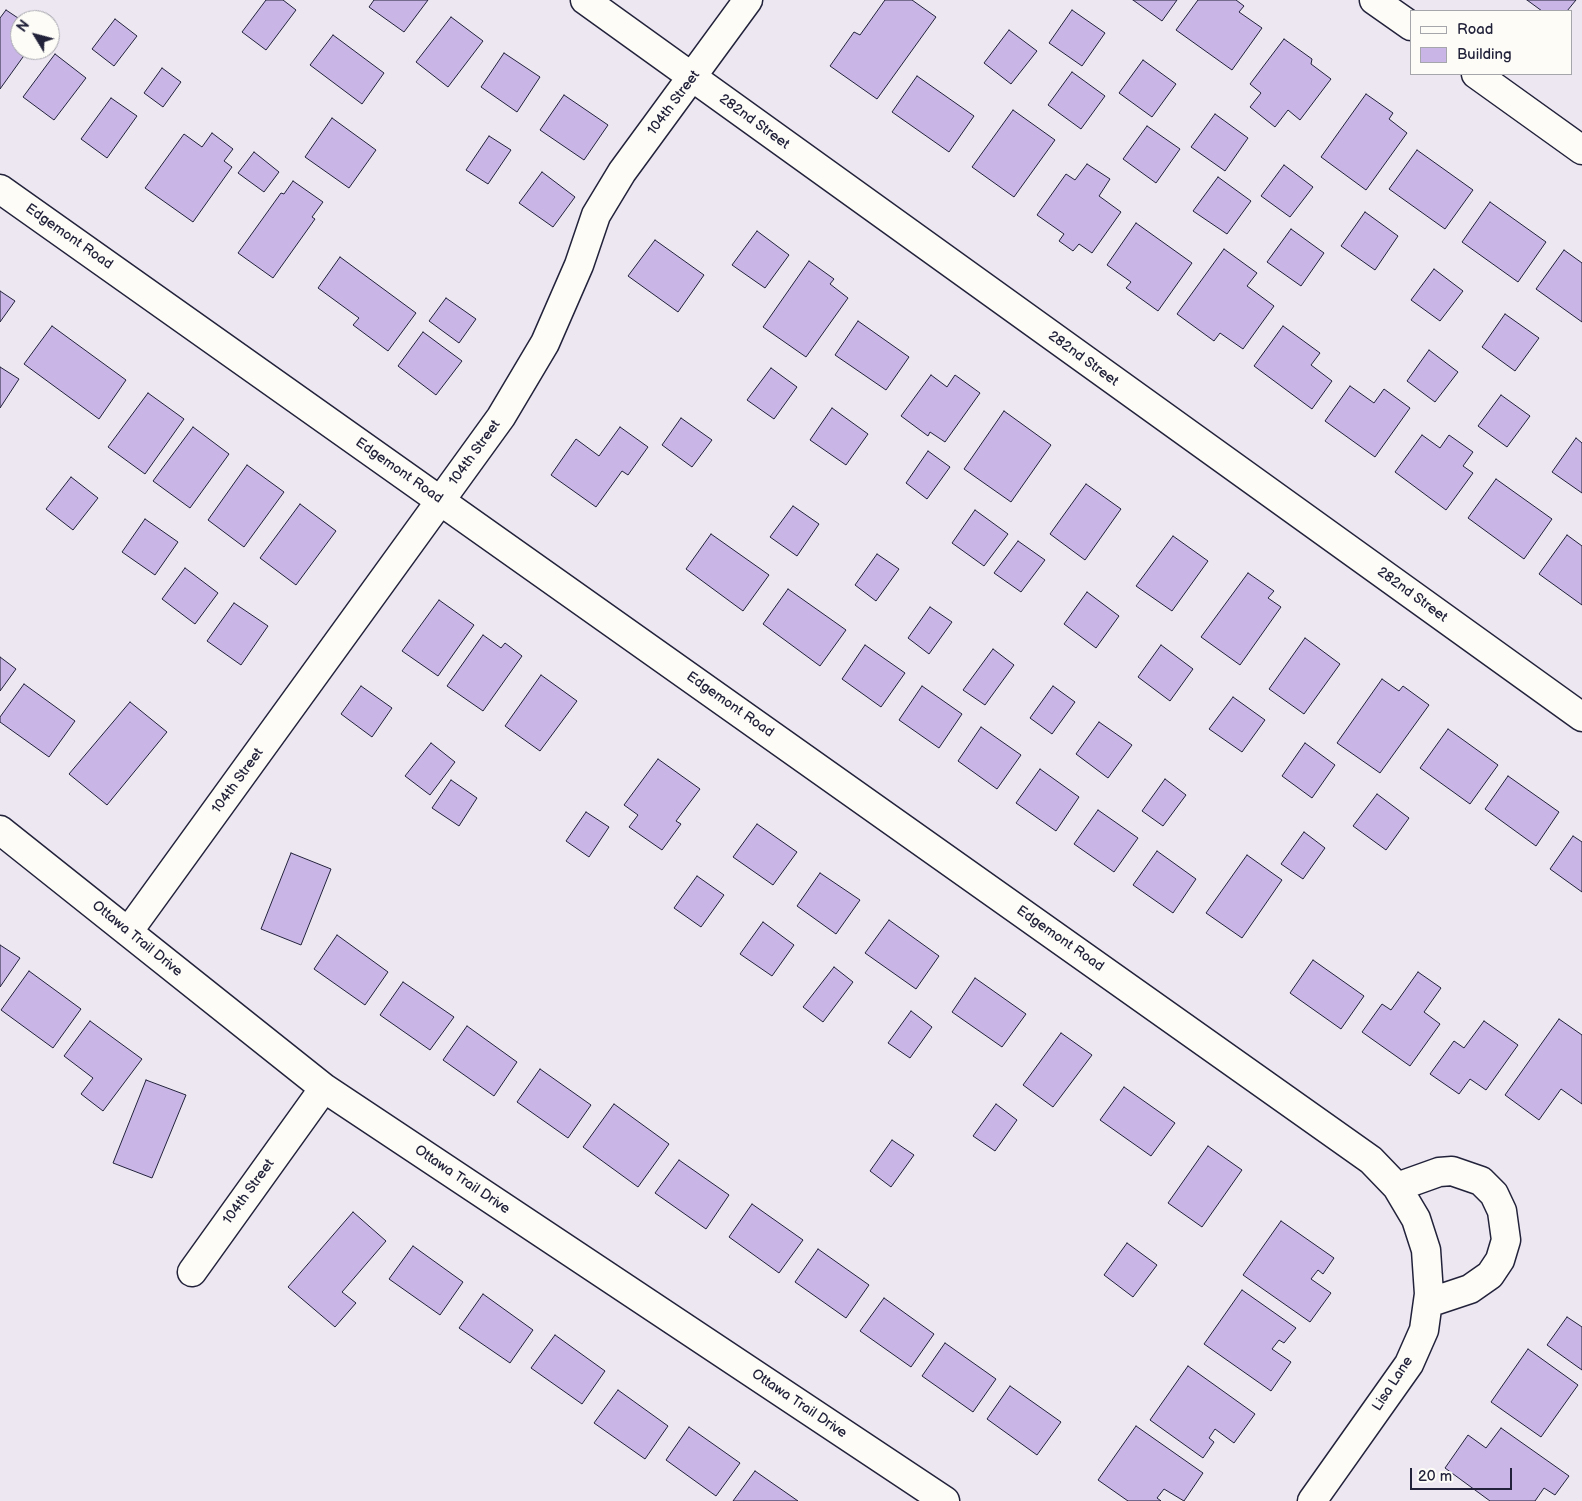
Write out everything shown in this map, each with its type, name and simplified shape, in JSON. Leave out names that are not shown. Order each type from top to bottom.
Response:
[{"type":"street","name":"282nd Street","points":[[585,0],[1582,717]]},
{"type":"street","name":"104th Street","points":[[128,932],[502,417],[545,343],[579,265],[596,214],[622,172],[693,78],[748,0]]},
{"type":"street","points":[[1374,0],[1410,25]]},
{"type":"street","points":[[1477,75],[1582,150]]},
{"type":"street","name":"Edgemont Road","points":[[0,189],[1363,1154],[1397,1186],[1416,1218],[1426,1250]]},
{"type":"street","name":"Ottawa Trail Drive","points":[[0,830],[324,1088],[945,1501]]},
{"type":"street","name":"104th Street","points":[[192,1272],[324,1088]]},
{"type":"street","points":[[1397,1186],[1439,1172],[1452,1171],[1480,1181],[1494,1194],[1502,1210],[1506,1240],[1500,1260],[1490,1275],[1470,1289],[1428,1303]]},
{"type":"street","name":"Lisa Lane","points":[[1312,1501],[1410,1364],[1424,1330],[1430,1294],[1426,1250]]},
{"type":"building","points":[[266,0],[283,0],[296,10],[266,50],[242,32]]},
{"type":"building","points":[[374,0],[428,0],[404,32],[369,7]]},
{"type":"building","points":[[885,0],[912,0],[936,17],[877,99],[830,66],[854,32],[860,35]]},
{"type":"building","points":[[1133,0],[1177,0],[1162,21]]},
{"type":"building","points":[[1198,0],[1236,0],[1244,6],[1239,12],[1262,28],[1232,70],[1176,30]]},
{"type":"building","points":[[1527,0],[1576,0],[1568,10],[1541,10]]},
{"type":"building","points":[[6,10],[10,13],[10,60],[21,60],[0,89],[0,18]]},
{"type":"building","points":[[1072,10],[1105,33],[1082,66],[1049,43]]},
{"type":"building","points":[[451,17],[483,41],[448,87],[416,62]]},
{"type":"building","points":[[115,19],[137,36],[114,66],[92,49]]},
{"type":"building","points":[[1009,30],[1037,51],[1011,84],[984,63]]},
{"type":"building","points":[[333,35],[384,73],[362,104],[310,65]]},
{"type":"building","points":[[1284,39],[1312,59],[1311,64],[1331,79],[1300,120],[1288,110],[1275,127],[1250,107],[1261,93],[1250,84]]},
{"type":"building","points":[[504,53],[540,77],[517,112],[481,87]]},
{"type":"building","points":[[60,58],[86,78],[54,120],[23,97],[51,60],[60,60]]},
{"type":"building","points":[[1143,60],[1176,84],[1152,117],[1119,93]]},
{"type":"building","points":[[162,68],[181,82],[163,107],[144,93]]},
{"type":"building","points":[[1072,72],[1105,96],[1081,129],[1048,105]]},
{"type":"building","points":[[917,76],[974,116],[949,152],[892,112]]},
{"type":"building","points":[[1366,94],[1393,113],[1389,119],[1407,133],[1366,190],[1321,157]]},
{"type":"building","points":[[564,95],[608,125],[584,160],[540,130]]},
{"type":"building","points":[[111,98],[137,116],[107,158],[81,139]]},
{"type":"building","points":[[1013,110],[1055,140],[1014,197],[972,167]]},
{"type":"building","points":[[1215,114],[1248,138],[1225,171],[1191,147]]},
{"type":"building","points":[[332,118],[376,150],[349,188],[305,157]]},
{"type":"building","points":[[1147,126],[1180,149],[1156,183],[1123,159]]},
{"type":"building","points":[[212,133],[233,149],[224,161],[232,167],[193,222],[145,188],[184,134],[202,147]]},
{"type":"building","points":[[489,136],[511,150],[488,184],[466,170]]},
{"type":"building","points":[[1417,150],[1473,190],[1445,229],[1389,189]]},
{"type":"building","points":[[254,152],[279,172],[264,192],[238,173]]},
{"type":"building","points":[[1087,164],[1110,179],[1099,196],[1121,212],[1092,253],[1079,244],[1073,251],[1059,241],[1064,234],[1037,215],[1066,174],[1075,180]]},
{"type":"building","points":[[1284,165],[1313,187],[1290,217],[1261,196]]},
{"type":"building","points":[[542,172],[575,197],[553,227],[519,203]]},
{"type":"building","points":[[1218,177],[1251,201],[1227,234],[1193,211]]},
{"type":"building","points":[[293,181],[323,202],[312,217],[315,219],[273,278],[238,253],[281,193],[284,194]]},
{"type":"building","points":[[1490,202],[1546,242],[1518,282],[1462,242]]},
{"type":"building","points":[[1365,212],[1398,236],[1375,270],[1341,246]]},
{"type":"building","points":[[1136,223],[1192,263],[1158,311],[1126,288],[1131,282],[1107,265]]},
{"type":"building","points":[[1291,229],[1324,253],[1301,286],[1267,262]]},
{"type":"building","points":[[757,231],[789,255],[765,288],[732,265]]},
{"type":"building","points":[[655,240],[704,275],[678,312],[628,276]]},
{"type":"building","points":[[1224,249],[1257,273],[1247,286],[1274,306],[1243,349],[1220,333],[1214,341],[1177,314]]},
{"type":"building","points":[[1564,250],[1582,263],[1582,322],[1536,289]]},
{"type":"building","points":[[340,257],[416,313],[388,351],[353,325],[359,318],[318,288]]},
{"type":"building","points":[[809,261],[834,279],[830,284],[848,298],[806,357],[763,327]]},
{"type":"building","points":[[1434,269],[1463,291],[1440,321],[1411,300]]},
{"type":"building","points":[[0,291],[15,301],[0,322]]},
{"type":"building","points":[[446,298],[476,319],[459,343],[429,321]]},
{"type":"building","points":[[1505,314],[1539,338],[1515,371],[1482,347]]},
{"type":"building","points":[[858,321],[909,357],[886,390],[835,355]]},
{"type":"building","points":[[52,326],[126,380],[99,419],[24,364]]},
{"type":"building","points":[[1283,326],[1320,353],[1311,365],[1332,381],[1312,409],[1254,366]]},
{"type":"building","points":[[423,332],[462,361],[436,395],[398,366]]},
{"type":"building","points":[[1429,350],[1458,372],[1435,402],[1407,381]]},
{"type":"building","points":[[0,367],[19,379],[0,408]]},
{"type":"building","points":[[771,368],[797,387],[774,419],[747,400]]},
{"type":"building","points":[[931,375],[947,387],[955,375],[980,393],[945,442],[930,432],[928,436],[901,416]]},
{"type":"building","points":[[1350,386],[1374,403],[1384,389],[1410,408],[1375,457],[1325,421]]},
{"type":"building","points":[[148,393],[184,419],[145,474],[108,447]]},
{"type":"building","points":[[1501,395],[1530,416],[1507,447],[1478,426]]},
{"type":"building","points":[[832,408],[868,434],[846,465],[810,440]]},
{"type":"building","points":[[1004,411],[1051,445],[1011,502],[964,469]]},
{"type":"building","points":[[681,418],[712,440],[692,467],[662,445]]},
{"type":"building","points":[[193,427],[229,454],[190,508],[153,481]]},
{"type":"building","points":[[620,427],[648,447],[628,475],[622,471],[596,507],[551,475],[576,439],[599,456]]},
{"type":"building","points":[[1422,435],[1440,448],[1449,435],[1473,452],[1463,466],[1473,473],[1446,510],[1395,472]]},
{"type":"building","points":[[1576,438],[1582,443],[1582,493],[1552,472]]},
{"type":"building","points":[[928,451],[950,467],[927,499],[906,483]]},
{"type":"building","points":[[247,465],[284,492],[244,547],[208,520]]},
{"type":"building","points":[[71,477],[98,498],[73,530],[46,509]]},
{"type":"building","points":[[1496,479],[1552,519],[1524,559],[1468,518]]},
{"type":"building","points":[[1086,484],[1121,509],[1085,560],[1050,534]]},
{"type":"building","points":[[300,504],[336,531],[296,585],[260,558]]},
{"type":"building","points":[[793,506],[819,524],[797,556],[770,537]]},
{"type":"building","points":[[975,510],[1008,534],[984,566],[952,543]]},
{"type":"building","points":[[145,519],[178,542],[155,575],[122,552]]},
{"type":"building","points":[[711,534],[769,575],[743,611],[686,569]]},
{"type":"building","points":[[1567,535],[1582,546],[1582,605],[1539,574]]},
{"type":"building","points":[[1173,536],[1208,561],[1172,611],[1136,586]]},
{"type":"building","points":[[1018,541],[1045,560],[1021,592],[994,573]]},
{"type":"building","points":[[877,554],[899,569],[876,601],[855,585]]},
{"type":"building","points":[[185,568],[218,593],[195,624],[162,599]]},
{"type":"building","points":[[1248,573],[1274,591],[1268,598],[1281,607],[1240,665],[1201,637]]},
{"type":"building","points":[[788,589],[846,630],[820,666],[763,624]]},
{"type":"building","points":[[1087,592],[1119,616],[1096,648],[1064,624]]},
{"type":"building","points":[[439,600],[474,625],[438,676],[402,651]]},
{"type":"building","points":[[234,603],[268,626],[241,665],[207,641]]},
{"type":"building","points":[[930,607],[952,622],[929,654],[908,638]]},
{"type":"building","points":[[483,635],[501,648],[505,643],[522,656],[483,711],[447,686]]},
{"type":"building","points":[[1305,638],[1340,664],[1304,714],[1269,689]]},
{"type":"building","points":[[865,645],[905,673],[881,707],[842,679]]},
{"type":"building","points":[[1161,645],[1193,669],[1170,701],[1138,677]]},
{"type":"building","points":[[993,649],[1014,665],[985,705],[963,690]]},
{"type":"building","points":[[0,657],[16,669],[0,691]]},
{"type":"building","points":[[541,675],[577,701],[540,751],[505,726]]},
{"type":"building","points":[[1382,679],[1399,691],[1403,686],[1429,705],[1380,773],[1337,743]]},
{"type":"building","points":[[24,684],[75,721],[49,757],[0,722],[0,717]]},
{"type":"building","points":[[361,686],[392,708],[372,737],[341,714]]},
{"type":"building","points":[[922,686],[962,714],[939,748],[899,720]]},
{"type":"building","points":[[1053,686],[1075,702],[1052,734],[1030,718]]},
{"type":"building","points":[[1233,697],[1265,720],[1242,752],[1209,729]]},
{"type":"building","points":[[130,702],[167,732],[107,805],[69,774]]},
{"type":"building","points":[[1099,722],[1132,745],[1108,778],[1076,754]]},
{"type":"building","points":[[981,727],[1021,755],[997,789],[958,761]]},
{"type":"building","points":[[1448,729],[1498,765],[1470,804],[1420,768]]},
{"type":"building","points":[[431,743],[455,762],[430,795],[405,776]]},
{"type":"building","points":[[1305,743],[1335,765],[1312,798],[1282,776]]},
{"type":"building","points":[[658,759],[700,789],[676,821],[681,824],[662,850],[629,827],[638,815],[624,805]]},
{"type":"building","points":[[1040,769],[1079,797],[1056,831],[1016,803]]},
{"type":"building","points":[[1508,776],[1559,812],[1536,846],[1485,809]]},
{"type":"building","points":[[1165,779],[1186,795],[1163,826],[1142,811]]},
{"type":"building","points":[[451,780],[477,798],[459,826],[432,808]]},
{"type":"building","points":[[1377,794],[1409,818],[1386,850],[1353,826]]},
{"type":"building","points":[[1098,810],[1138,838],[1114,872],[1074,844]]},
{"type":"building","points":[[586,812],[609,827],[589,857],[566,841]]},
{"type":"building","points":[[757,824],[797,852],[773,885],[733,857]]},
{"type":"building","points":[[1304,832],[1325,848],[1303,879],[1281,864]]},
{"type":"building","points":[[1573,836],[1582,842],[1582,892],[1550,869]]},
{"type":"building","points":[[1157,851],[1196,879],[1173,913],[1133,885]]},
{"type":"building","points":[[291,853],[331,869],[301,945],[261,929]]},
{"type":"building","points":[[1247,855],[1282,880],[1242,938],[1206,913]]},
{"type":"building","points":[[820,873],[860,900],[836,934],[797,906]]},
{"type":"building","points":[[697,876],[724,895],[701,927],[674,908]]},
{"type":"building","points":[[889,920],[939,956],[916,989],[865,953]]},
{"type":"building","points":[[763,922],[794,945],[772,976],[740,954]]},
{"type":"building","points":[[337,935],[388,972],[365,1005],[314,969]]},
{"type":"building","points":[[0,945],[20,958],[0,987]]},
{"type":"building","points":[[1313,960],[1364,996],[1341,1029],[1290,993]]},
{"type":"building","points":[[834,967],[853,982],[823,1022],[803,1007]]},
{"type":"building","points":[[29,971],[81,1009],[53,1048],[1,1010]]},
{"type":"building","points":[[1418,972],[1441,988],[1424,1012],[1440,1024],[1410,1066],[1362,1032],[1382,1004],[1391,1010]]},
{"type":"building","points":[[975,978],[1026,1014],[1002,1047],[952,1012]]},
{"type":"building","points":[[403,982],[454,1017],[430,1050],[380,1015]]},
{"type":"building","points":[[911,1011],[932,1027],[910,1058],[888,1043]]},
{"type":"building","points":[[1559,1019],[1582,1035],[1582,1104],[1561,1089],[1539,1120],[1505,1095]]},
{"type":"building","points":[[90,1021],[142,1059],[103,1111],[81,1094],[93,1078],[64,1056]]},
{"type":"building","points":[[1484,1021],[1518,1045],[1486,1090],[1470,1079],[1459,1094],[1430,1074],[1454,1041],[1464,1048]]},
{"type":"building","points":[[467,1026],[517,1062],[494,1096],[443,1060]]},
{"type":"building","points":[[1061,1033],[1092,1055],[1053,1107],[1023,1085]]},
{"type":"building","points":[[540,1069],[591,1105],[568,1138],[517,1102]]},
{"type":"building","points":[[146,1080],[186,1095],[152,1178],[113,1163]]},
{"type":"building","points":[[1124,1087],[1175,1123],[1151,1156],[1100,1120]]},
{"type":"building","points":[[614,1104],[669,1144],[638,1187],[583,1147]]},
{"type":"building","points":[[996,1104],[1017,1120],[995,1151],[973,1136]]},
{"type":"building","points":[[892,1140],[914,1155],[891,1187],[870,1171]]},
{"type":"building","points":[[1208,1146],[1242,1170],[1202,1227],[1168,1203]]},
{"type":"building","points":[[679,1160],[729,1195],[706,1229],[655,1193]]},
{"type":"building","points":[[752,1204],[803,1240],[779,1273],[729,1237]]},
{"type":"building","points":[[353,1212],[386,1241],[342,1292],[356,1303],[335,1327],[288,1287]]},
{"type":"building","points":[[1281,1221],[1334,1258],[1323,1274],[1318,1270],[1311,1279],[1331,1293],[1310,1322],[1243,1275]]},
{"type":"building","points":[[1127,1243],[1157,1265],[1133,1297],[1104,1275]]},
{"type":"building","points":[[413,1246],[463,1282],[440,1315],[389,1279]]},
{"type":"building","points":[[818,1249],[869,1285],[846,1318],[795,1282]]},
{"type":"building","points":[[1242,1290],[1296,1328],[1284,1343],[1279,1340],[1272,1349],[1291,1362],[1271,1391],[1204,1344]]},
{"type":"building","points":[[483,1294],[533,1330],[510,1363],[459,1328]]},
{"type":"building","points":[[884,1298],[934,1334],[911,1367],[860,1331]]},
{"type":"building","points":[[1567,1317],[1582,1327],[1582,1370],[1547,1345]]},
{"type":"building","points":[[555,1335],[605,1371],[582,1404],[531,1368]]},
{"type":"building","points":[[945,1343],[996,1379],[973,1412],[922,1376]]},
{"type":"building","points":[[1528,1349],[1578,1385],[1541,1437],[1491,1402]]},
{"type":"building","points":[[1188,1366],[1255,1414],[1234,1443],[1215,1429],[1209,1438],[1214,1442],[1203,1458],[1150,1420]]},
{"type":"building","points":[[1010,1386],[1061,1422],[1037,1455],[987,1419]]},
{"type":"building","points":[[618,1390],[668,1426],[645,1459],[594,1423]]},
{"type":"building","points":[[1136,1426],[1203,1473],[1184,1501],[1164,1489],[1157,1498],[1161,1501],[1128,1501],[1098,1480]]},
{"type":"building","points":[[689,1427],[740,1463],[716,1496],[666,1460]]},
{"type":"building","points":[[1501,1428],[1569,1476],[1555,1495],[1544,1488],[1535,1501],[1490,1501],[1445,1468],[1468,1435],[1486,1448]]},
{"type":"building","points":[[755,1471],[798,1501],[733,1501]]}]
